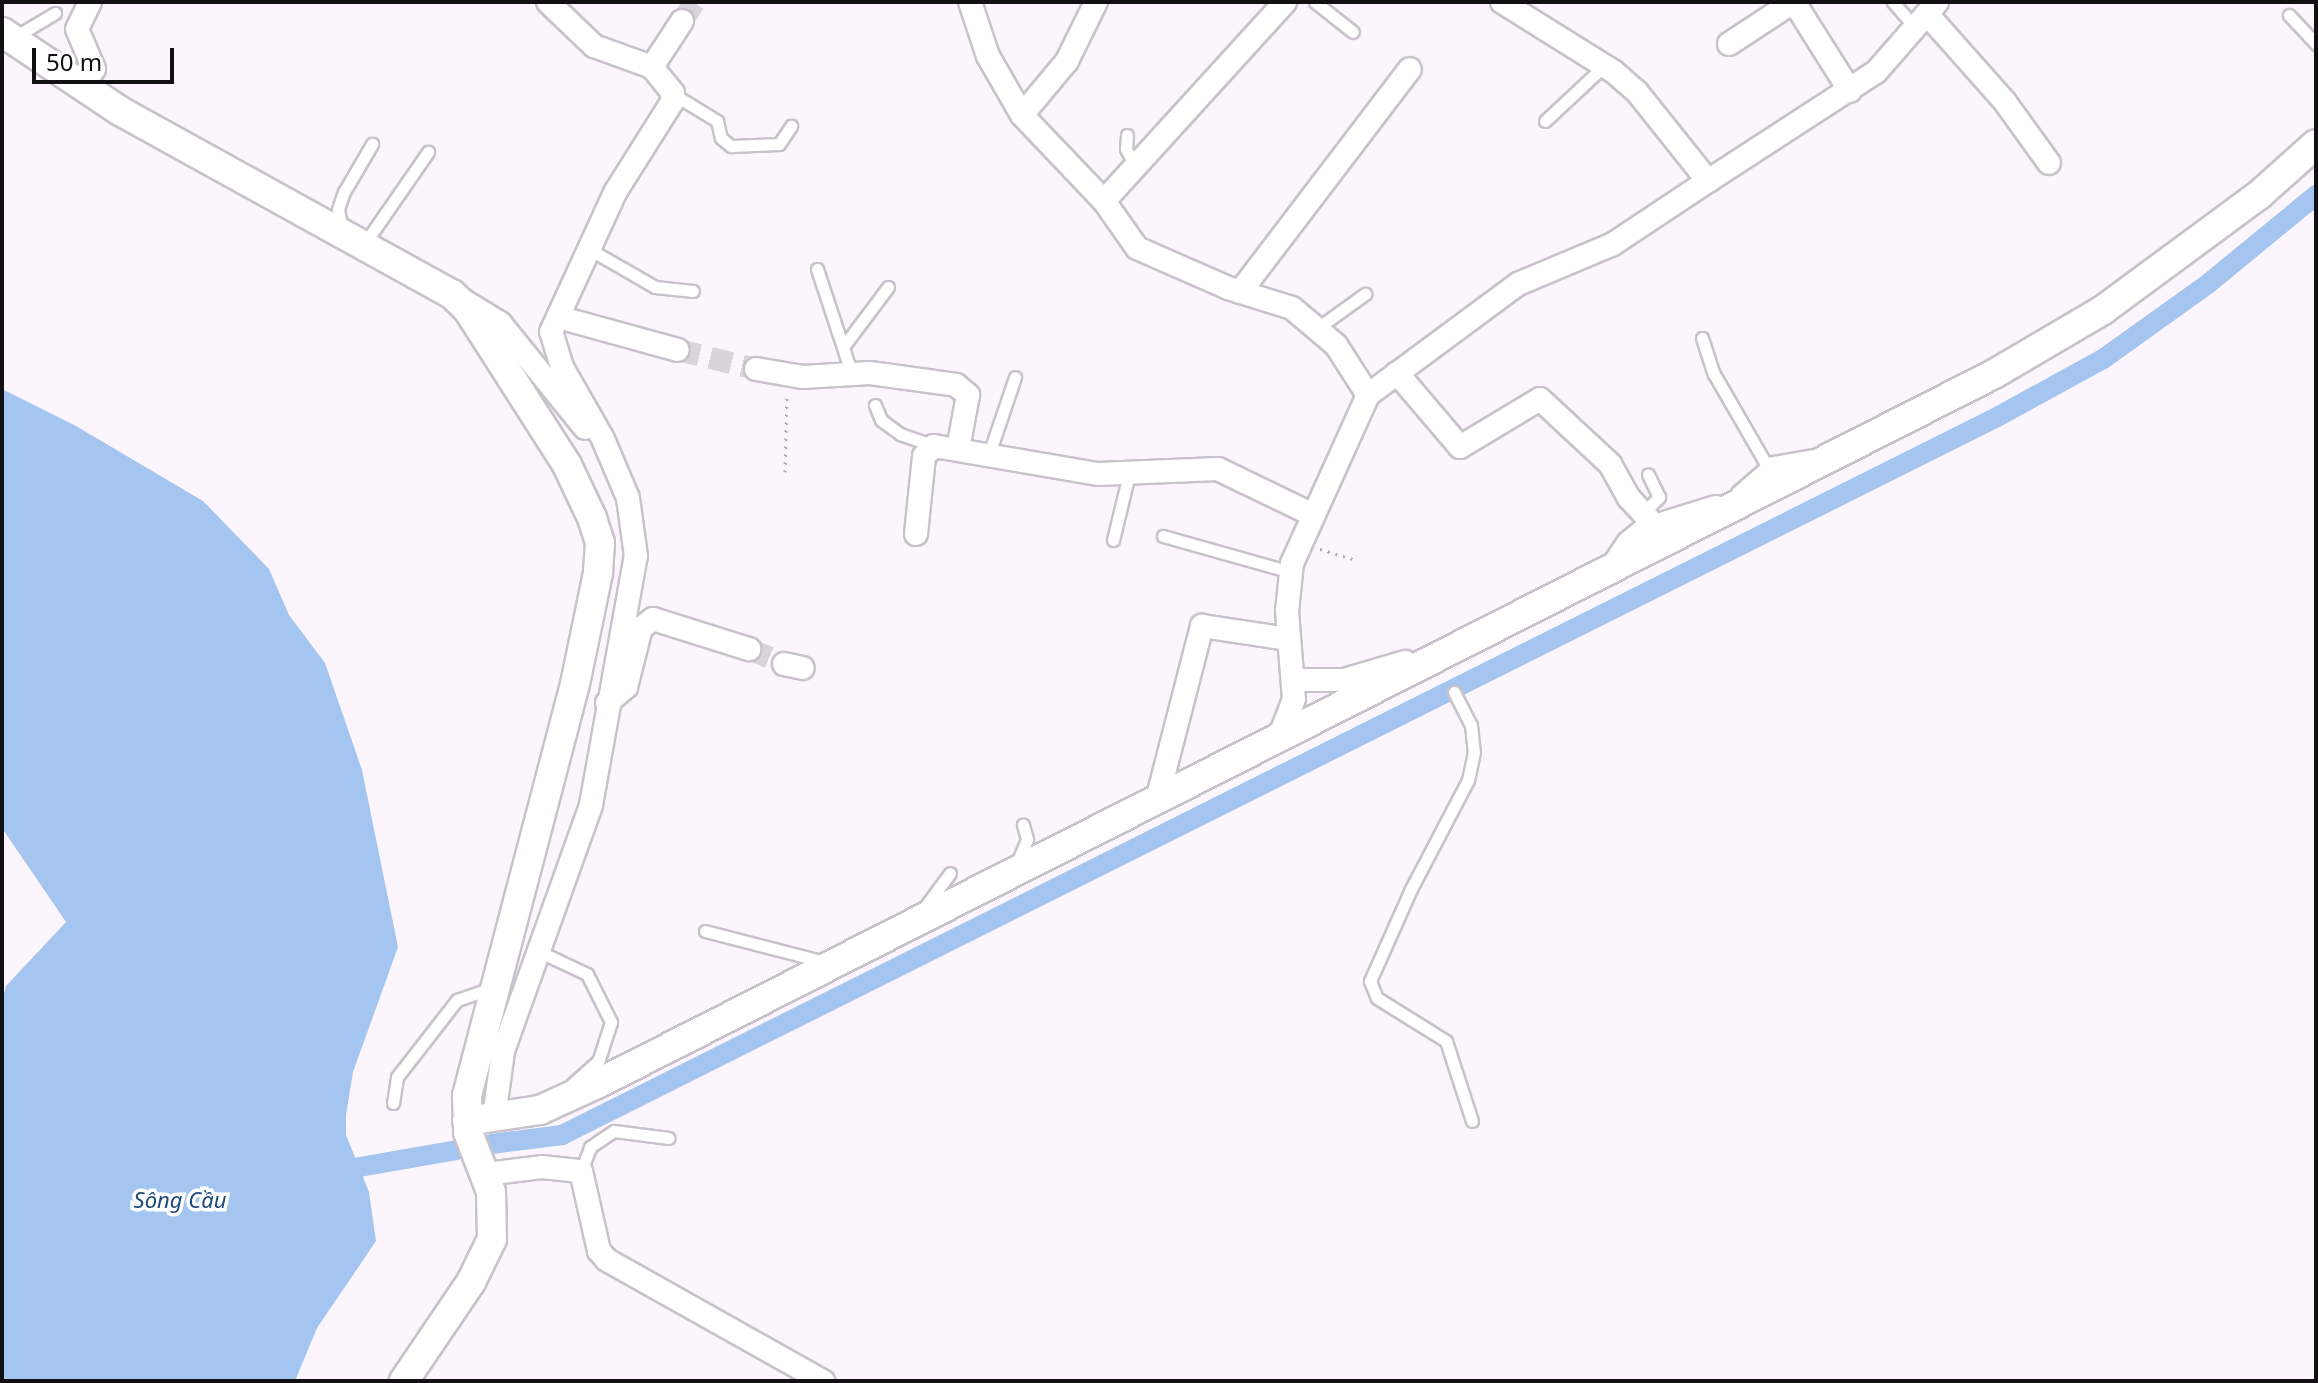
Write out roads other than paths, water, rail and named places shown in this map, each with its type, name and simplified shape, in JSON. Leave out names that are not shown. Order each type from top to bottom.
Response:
[{"type":"street","points":[[82,86],[94,69],[77,29],[90,2]]},
{"type":"street","points":[[480,1119],[591,805],[636,556],[628,498],[551,340],[588,248],[673,93],[652,67],[594,46],[548,2]]},
{"type":"street","points":[[970,2],[988,56],[1022,115],[1104,201],[1137,248],[1240,292],[1292,308],[1319,327],[1368,395]]},
{"type":"street","points":[[1022,115],[1067,61],[1096,2]]},
{"type":"street","points":[[1104,201],[1137,168],[1256,28],[1285,2]]},
{"type":"street","points":[[1502,2],[1606,65],[1637,92],[1708,181]]},
{"type":"street","points":[[1729,44],[1794,2],[1850,91]]},
{"type":"street","points":[[1279,738],[1294,699],[1288,639],[1291,572],[1313,515],[1368,395],[1397,373],[1518,284],[1613,244],[1850,91],[1876,72],[1927,15],[2005,102],[2049,163]]},
{"type":"street","points":[[652,67],[682,21]]},
{"type":"street","points":[[7,35],[82,86],[211,164],[353,237],[500,323],[614,468]]},
{"type":"street","points":[[1240,292],[1410,69]]},
{"type":"street","points":[[480,1119],[551,1105],[1279,738],[1434,666],[1610,571],[2037,351],[2103,310],[2259,195],[2316,144]]},
{"type":"street","points":[[404,1381],[471,1282],[492,1239],[495,1214],[486,1174],[480,1119],[467,1096],[575,684],[600,543],[578,484],[468,310],[452,294]]},
{"type":"street","points":[[558,317],[678,350]]},
{"type":"street","points":[[756,369],[787,375],[851,372],[966,390],[958,449]]},
{"type":"street","points":[[1397,373],[1460,447],[1540,399],[1610,464],[1649,519]]},
{"type":"street","points":[[916,534],[924,456],[934,446],[1098,474],[1218,469],[1313,515]]},
{"type":"street","points":[[1734,508],[1744,492],[1770,471],[1829,460]]},
{"type":"street","points":[[1610,571],[1628,543],[1649,519],[1712,506],[1734,508]]},
{"type":"street","points":[[607,703],[626,687],[641,628],[653,619],[749,649]]},
{"type":"street","points":[[1157,800],[1202,626],[1288,639]]},
{"type":"street","points":[[1293,680],[1344,680],[1409,660],[1434,666]]},
{"type":"street","points":[[486,1174],[542,1167],[574,1170],[599,1251],[607,1260],[823,1381]]},
{"type":"lane","points":[[1315,2],[1353,32]]},
{"type":"lane","points":[[1893,2],[1927,15]]},
{"type":"lane","points":[[7,35],[55,13]]},
{"type":"lane","points":[[2289,15],[2316,44]]},
{"type":"lane","points":[[1545,121],[1606,65]]},
{"type":"lane","points":[[673,93],[717,121],[721,138],[731,146],[783,142],[791,126]]},
{"type":"lane","points":[[1127,135],[1126,149],[1137,168]]},
{"type":"lane","points":[[372,144],[344,192],[338,209],[353,237],[428,152]]},
{"type":"lane","points":[[588,248],[647,284],[693,291]]},
{"type":"lane","points":[[817,269],[851,372]]},
{"type":"lane","points":[[843,347],[888,287]]},
{"type":"lane","points":[[1319,327],[1365,294]]},
{"type":"lane","points":[[1702,338],[1714,374],[1770,471]]},
{"type":"lane","points":[[989,454],[1015,377]]},
{"type":"lane","points":[[875,405],[881,420],[900,434],[934,446]]},
{"type":"lane","points":[[1113,540],[1129,474]]},
{"type":"lane","points":[[1648,474],[1659,497],[1649,519]]},
{"type":"lane","points":[[1163,536],[1291,572]]},
{"type":"lane","points":[[1454,692],[1471,725],[1474,752],[1468,780],[1370,981],[1377,998],[1446,1041],[1472,1121]]},
{"type":"lane","points":[[1006,875],[1024,855],[1023,825]]},
{"type":"lane","points":[[916,921],[950,873]]},
{"type":"lane","points":[[705,931],[833,964]]},
{"type":"lane","points":[[537,951],[587,974],[611,1022],[599,1060],[551,1105]]},
{"type":"lane","points":[[393,1103],[397,1077],[457,1000],[494,987]]},
{"type":"lane","points":[[574,1170],[590,1147],[614,1131],[669,1138]]},
{"type":"water","name":"Sông Cầu","points":[[2,389],[76,426],[203,501],[269,569],[289,615],[325,663],[362,770],[398,947],[353,1072],[346,1115],[346,1135],[369,1192],[376,1241],[317,1328],[295,1381],[2,1381],[2,1001],[6,986],[66,922],[2,828]]},
{"type":"waterway","points":[[492,1144],[562,1135],[1997,417],[2103,359],[2209,283],[2316,195]]},
{"type":"waterway","points":[[331,1172],[457,1150]]},
{"type":"tunnel","points":[[682,21],[695,2]]},
{"type":"tunnel","points":[[678,350],[756,369]]},
{"type":"tunnel","points":[[749,649],[784,664]]}]
